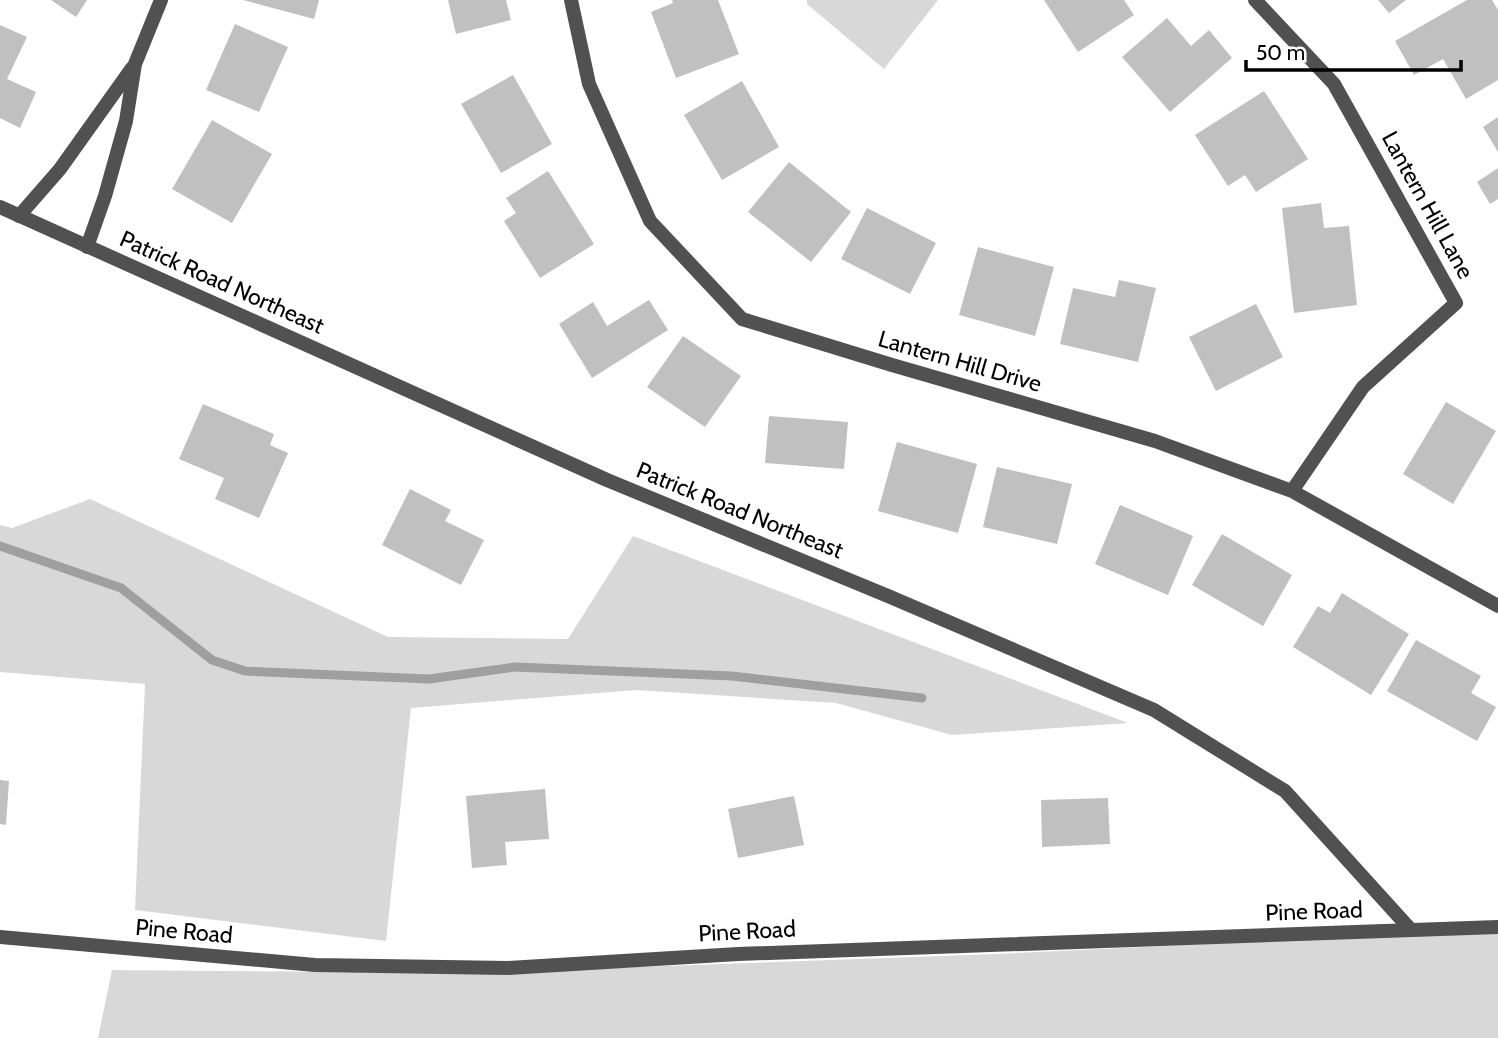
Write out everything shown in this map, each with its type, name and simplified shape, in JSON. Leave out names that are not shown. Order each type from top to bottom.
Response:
[{"type":"street","points":[[87,247],[105,197],[125,121],[135,64],[161,0]]},
{"type":"street","name":"Lantern Hill Drive","points":[[571,0],[589,83],[650,221],[742,319],[1155,441],[1292,491],[1498,606]]},
{"type":"street","name":"Lantern Hill Lane","points":[[1255,0],[1334,84],[1456,303],[1363,387],[1292,491]]},
{"type":"street","points":[[19,216],[60,169],[135,64]]},
{"type":"street","name":"Patrick Road Northeast","points":[[0,207],[607,480],[1154,710],[1285,792],[1411,930]]},
{"type":"street","name":"Pine Road","points":[[0,937],[315,965],[508,968],[738,954],[1498,927]]},
{"type":"shaded area","points":[[807,0],[938,0],[884,69],[807,4]]},
{"type":"shaded area","points":[[90,499],[388,637],[568,639],[633,536],[1128,723],[952,735],[836,703],[636,690],[411,708],[386,941],[135,910],[145,684],[0,672],[0,525],[12,528]]},
{"type":"shaded area","points":[[1459,932],[1498,934],[1498,1038],[98,1038],[112,970],[475,973],[996,954]]},
{"type":"building","points":[[51,0],[87,0],[76,17]]},
{"type":"building","points":[[243,0],[319,0],[314,19]]},
{"type":"building","points":[[448,0],[506,0],[511,20],[456,34]]},
{"type":"building","points":[[672,0],[718,0],[739,54],[676,78],[651,12],[673,3]]},
{"type":"building","points":[[1044,0],[1124,0],[1134,15],[1078,52]]},
{"type":"building","points":[[1378,0],[1406,0],[1389,13]]},
{"type":"building","points":[[1467,0],[1492,0],[1498,10],[1498,80],[1466,99],[1443,59],[1414,75],[1395,41]]},
{"type":"building","points":[[1167,18],[1191,46],[1209,30],[1232,58],[1170,112],[1122,57]]},
{"type":"building","points":[[235,24],[288,47],[259,112],[206,90]]},
{"type":"building","points":[[0,25],[27,37],[7,79],[36,92],[20,128],[0,118]]},
{"type":"building","points":[[513,75],[552,144],[501,173],[461,104]]},
{"type":"building","points":[[742,81],[779,147],[722,180],[684,115]]},
{"type":"building","points":[[1264,91],[1308,159],[1256,192],[1245,175],[1228,186],[1195,135]]},
{"type":"building","points":[[1498,117],[1498,152],[1483,127]]},
{"type":"building","points":[[212,120],[272,154],[232,223],[172,189]]},
{"type":"building","points":[[789,162],[851,212],[811,262],[748,212]]},
{"type":"building","points":[[1498,168],[1498,199],[1490,204],[1477,182]]},
{"type":"building","points":[[548,171],[594,244],[540,278],[504,221],[516,213],[506,198]]},
{"type":"building","points":[[1321,203],[1324,228],[1349,226],[1357,305],[1294,313],[1282,208]]},
{"type":"building","points":[[867,208],[936,243],[910,294],[841,259]]},
{"type":"building","points":[[978,247],[1054,267],[1035,336],[959,315]]},
{"type":"building","points":[[1119,280],[1156,288],[1138,362],[1060,344],[1073,288],[1115,297]]},
{"type":"building","points":[[649,300],[668,330],[592,378],[559,324],[593,302],[607,326]]},
{"type":"building","points":[[1256,304],[1283,357],[1216,391],[1189,337]]},
{"type":"building","points":[[683,336],[741,376],[705,427],[647,387]]},
{"type":"building","points":[[1446,402],[1496,431],[1453,504],[1403,474]]},
{"type":"building","points":[[203,404],[274,434],[270,445],[288,453],[259,518],[215,499],[224,478],[179,459]]},
{"type":"building","points":[[769,416],[848,422],[844,469],[765,463]]},
{"type":"building","points":[[897,442],[977,464],[958,533],[878,511]]},
{"type":"building","points":[[997,467],[1072,484],[1057,544],[983,527]]},
{"type":"building","points":[[410,489],[451,510],[445,521],[484,540],[461,585],[382,545]]},
{"type":"building","points":[[1120,505],[1193,536],[1168,595],[1095,564]]},
{"type":"building","points":[[1222,534],[1292,575],[1263,626],[1192,585]]},
{"type":"building","points":[[1342,593],[1409,634],[1371,695],[1293,647],[1318,606],[1330,613]]},
{"type":"building","points":[[1416,640],[1481,676],[1471,693],[1496,707],[1477,741],[1387,691]]},
{"type":"building","points":[[0,780],[9,781],[6,825],[0,824]]},
{"type":"building","points":[[545,789],[549,839],[505,842],[507,865],[472,868],[466,796]]},
{"type":"building","points":[[794,796],[804,845],[738,858],[728,809]]},
{"type":"building","points":[[1108,798],[1110,844],[1042,847],[1041,800]]},
{"type":"waterway","points":[[0,546],[121,588],[212,660],[245,671],[429,679],[515,667],[732,676],[922,698]]}]
